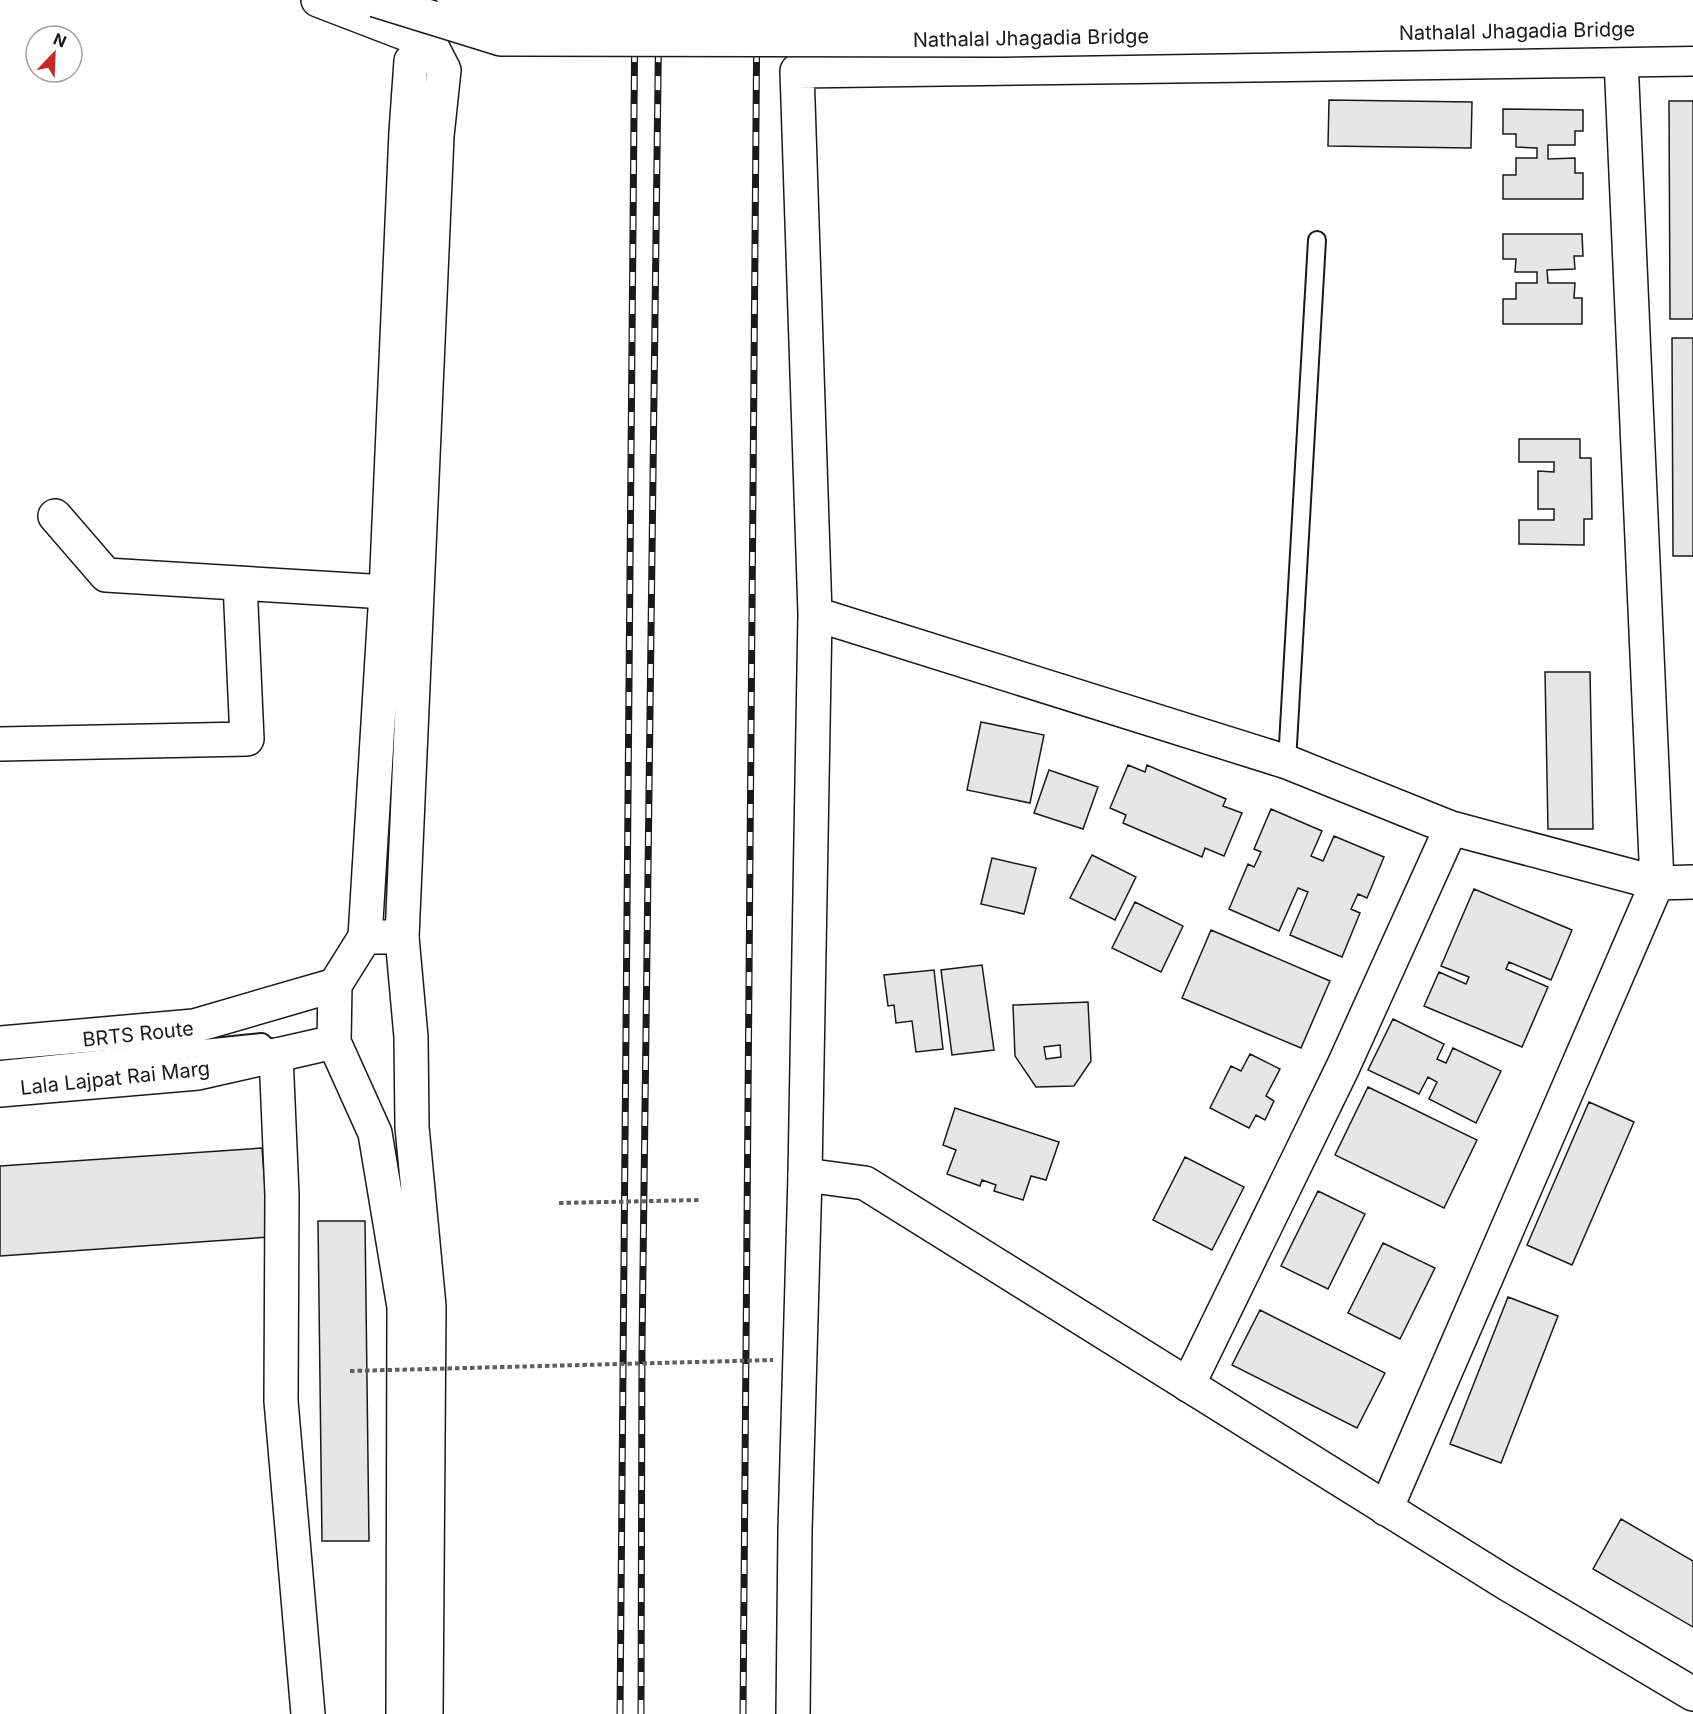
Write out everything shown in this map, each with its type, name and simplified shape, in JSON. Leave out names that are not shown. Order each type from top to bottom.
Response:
[{"type":"street","points":[[318,0],[430,43],[444,70],[437,136],[402,937],[411,1037],[412,1127],[429,1306],[426,1714]]},
{"type":"street","name":"Nathalal Jhagadia Bridge","points":[[375,0],[501,39],[1002,40],[1693,28]]},
{"type":"street","points":[[403,1714],[404,1307],[375,1133],[334,1042],[335,984],[365,937],[386,592],[405,144],[411,61],[430,43],[440,0]]},
{"type":"street","name":"Nathalal Jhagadia Bridge","points":[[454,0],[505,15],[544,16],[1003,16],[1693,5]]},
{"type":"street","points":[[793,1714],[815,614],[797,71],[799,0]]},
{"type":"street","points":[[1386,1509],[1657,883],[1621,59]]},
{"type":"street","points":[[797,71],[1693,59]]},
{"type":"street","points":[[55,516],[106,575],[386,592]]},
{"type":"street","points":[[0,744],[247,739],[240,583]]},
{"type":"street","points":[[815,614],[1287,762],[1451,828],[1657,883],[1693,882]]},
{"type":"street","points":[[1188,1385],[1343,1067],[1451,828]]},
{"type":"street","points":[[365,937],[402,937]]},
{"type":"street","points":[[0,1043],[194,1026],[335,984]]},
{"type":"street","name":"Lala Lajpat Rai Marg","points":[[0,1090],[198,1073],[334,1042]]},
{"type":"street","points":[[276,1055],[282,1195],[281,1401],[308,1714]]},
{"type":"street","points":[[375,1133],[412,1127]]},
{"type":"street","points":[[805,1175],[865,1183],[1386,1509],[1693,1694]]},
{"type":"lane","points":[[1287,762],[1317,240]]},
{"type":"lane","name":"BRTS Route","points":[[0,1068],[262,1042],[276,1055]]},
{"type":"path","points":[[560,1203],[701,1200]]},
{"type":"path","points":[[350,1371],[773,1360]]},
{"type":"building","points":[[1329,100],[1472,102],[1471,148],[1328,146]]},
{"type":"building","points":[[1669,101],[1693,101],[1693,319],[1670,319]]},
{"type":"building","points":[[1503,109],[1583,110],[1583,131],[1575,131],[1575,145],[1548,145],[1548,159],[1575,158],[1575,173],[1583,173],[1583,199],[1503,199],[1503,175],[1516,175],[1516,158],[1537,158],[1537,148],[1516,147],[1516,134],[1503,134]]},
{"type":"building","points":[[1503,234],[1582,234],[1583,256],[1574,256],[1575,269],[1547,270],[1548,283],[1575,283],[1574,298],[1582,298],[1582,324],[1503,324],[1503,299],[1516,299],[1516,283],[1537,283],[1537,272],[1515,272],[1516,259],[1503,259]]},
{"type":"building","points":[[1672,338],[1693,338],[1693,556],[1673,556]]},
{"type":"building","points":[[1519,439],[1580,439],[1580,458],[1591,458],[1592,519],[1584,519],[1584,545],[1519,544],[1519,520],[1554,520],[1554,509],[1538,509],[1538,471],[1554,472],[1554,462],[1519,462]]},
{"type":"building","points":[[1545,672],[1590,672],[1593,829],[1548,829]]},
{"type":"building","points":[[981,722],[1044,735],[1030,803],[967,790]]},
{"type":"building","points":[[1128,765],[1145,772],[1147,765],[1226,799],[1223,806],[1242,813],[1224,856],[1205,848],[1202,857],[1123,823],[1126,815],[1110,808]]},
{"type":"building","points":[[1049,770],[1098,787],[1083,829],[1034,813]]},
{"type":"building","points":[[1271,809],[1322,831],[1311,856],[1323,861],[1334,836],[1384,857],[1367,898],[1358,894],[1351,909],[1360,913],[1342,957],[1290,935],[1308,892],[1298,888],[1279,931],[1229,909],[1248,864],[1254,867],[1261,852],[1254,849]]},
{"type":"building","points":[[1092,855],[1136,877],[1115,920],[1070,898]]},
{"type":"building","points":[[992,858],[1036,868],[1024,914],[981,904]]},
{"type":"building","points":[[1474,889],[1572,930],[1551,980],[1509,962],[1506,969],[1548,987],[1522,1047],[1424,1006],[1439,972],[1466,984],[1469,977],[1441,966]]},
{"type":"building","points":[[1135,902],[1183,926],[1161,972],[1112,948]]},
{"type":"building","points":[[1211,930],[1330,981],[1301,1048],[1182,998]]},
{"type":"building","points":[[982,965],[994,1050],[952,1055],[941,970]]},
{"type":"building","points":[[934,970],[943,1049],[916,1052],[912,1021],[896,1023],[894,1005],[888,1006],[884,975]]},
{"type":"building","points":[[1088,1002],[1091,1061],[1074,1086],[1036,1087],[1015,1056],[1013,1005]],"holes":[[[1060,1045],[1061,1057],[1046,1059],[1044,1047]]]},
{"type":"building","points":[[1393,1019],[1444,1044],[1437,1059],[1446,1063],[1453,1048],[1501,1071],[1476,1123],[1429,1099],[1437,1082],[1428,1077],[1419,1094],[1368,1070]]},
{"type":"building","points":[[1250,1054],[1280,1069],[1266,1096],[1274,1101],[1265,1120],[1256,1115],[1249,1128],[1210,1108],[1231,1066],[1241,1071]]},
{"type":"building","points":[[1368,1087],[1477,1140],[1444,1208],[1335,1155]]},
{"type":"building","points":[[1589,1102],[1634,1122],[1572,1265],[1527,1245]]},
{"type":"building","points":[[955,1108],[1059,1142],[1046,1180],[1031,1176],[1023,1200],[994,1191],[996,1185],[982,1180],[980,1186],[947,1174],[956,1150],[943,1145]]},
{"type":"building","points":[[262,1148],[269,1237],[0,1256],[0,1166]]},
{"type":"building","points":[[1185,1157],[1244,1187],[1212,1250],[1153,1220]]},
{"type":"building","points":[[1318,1191],[1365,1214],[1328,1289],[1281,1266]]},
{"type":"building","points":[[318,1221],[365,1221],[369,1541],[322,1541]]},
{"type":"building","points":[[1383,1243],[1435,1268],[1400,1339],[1348,1313]]},
{"type":"building","points":[[1508,1297],[1558,1316],[1501,1463],[1450,1444]]},
{"type":"building","points":[[1260,1310],[1385,1373],[1357,1428],[1232,1365]]},
{"type":"building","points":[[1621,1519],[1693,1561],[1693,1627],[1593,1569]]},
{"type":"railway","points":[[620,1714],[635,0]]},
{"type":"railway","points":[[641,1714],[642,1347],[659,0]]},
{"type":"railway","points":[[743,1714],[757,0]]}]
